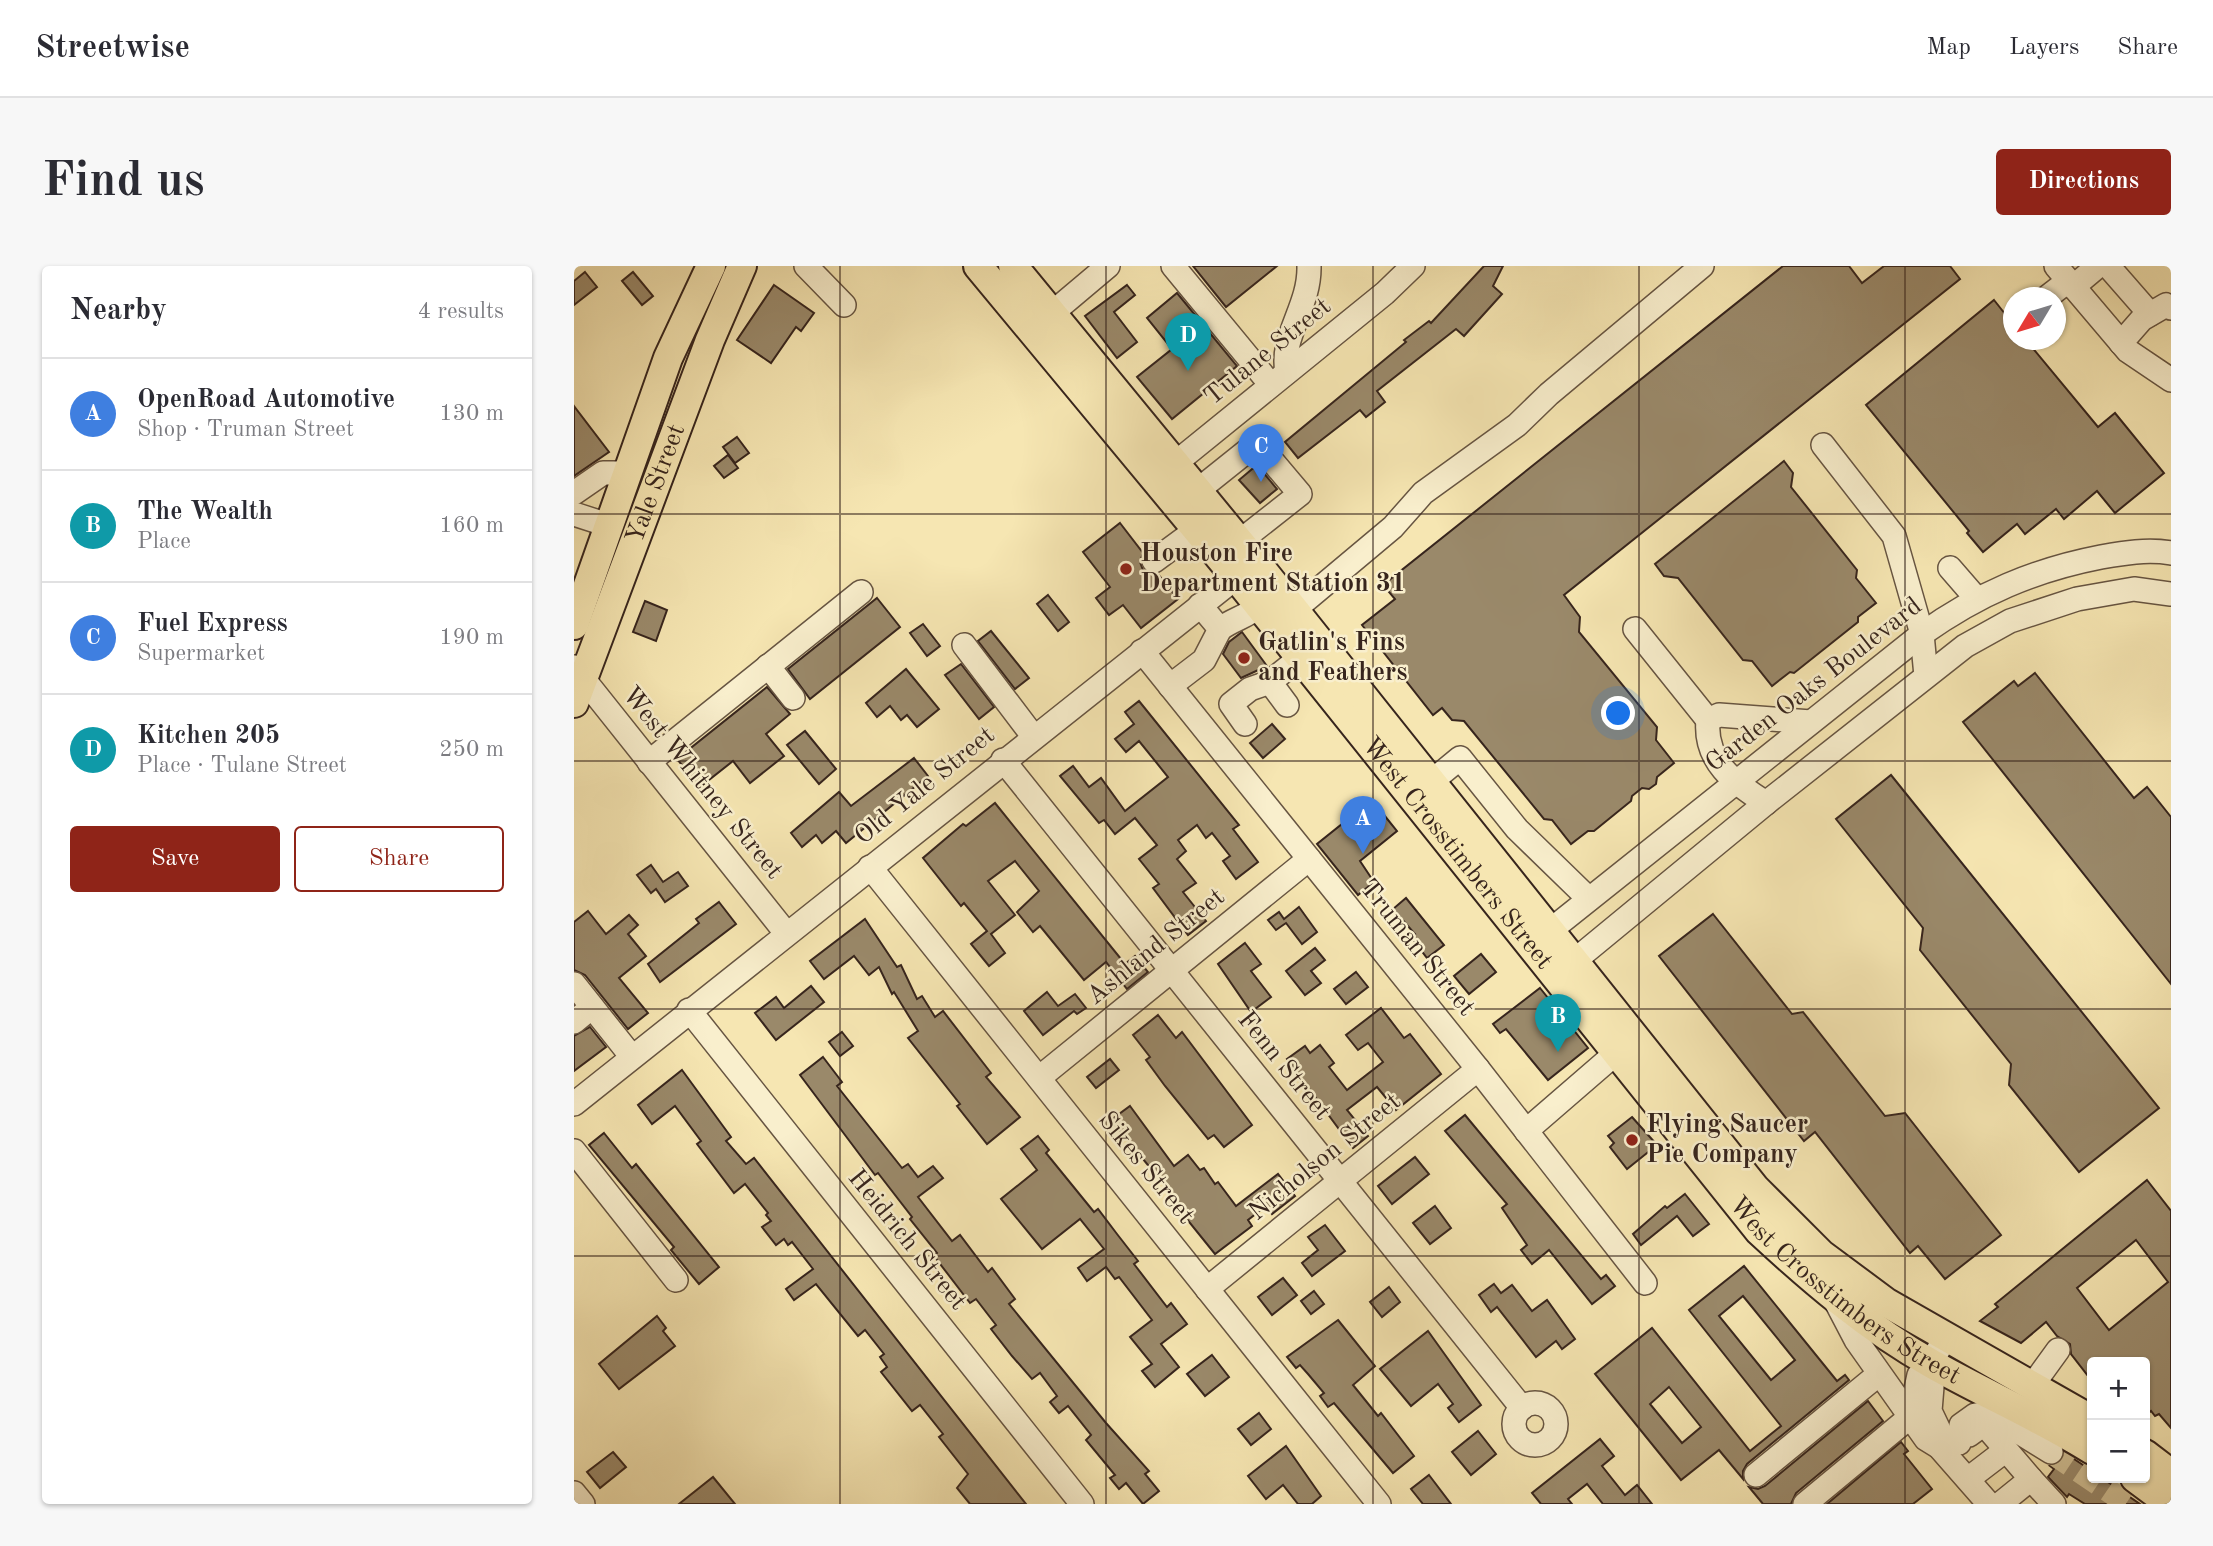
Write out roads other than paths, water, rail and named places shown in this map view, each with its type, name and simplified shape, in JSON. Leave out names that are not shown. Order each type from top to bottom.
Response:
[{"type":"main road","name":"West Crosstimbers Street","points":[[978,266],[1041,322],[1207,522],[1294,610],[1413,773],[1759,1231],[1834,1298],[1931,1364],[2087,1447]]},
{"type":"main road","name":"West Crosstimbers Street","points":[[1013,266],[1041,322]]},
{"type":"main road","points":[[709,270],[738,276]]},
{"type":"main road","name":"Yale Street","points":[[574,625],[668,358],[709,270]]},
{"type":"main road","name":"Yale Street","points":[[577,683],[738,276]]},
{"type":"main road","points":[[635,447],[666,458]]},
{"type":"main road","name":"West Crosstimbers Street","points":[[1166,471],[1198,491],[1207,522]]},
{"type":"main road","name":"West Crosstimbers Street","points":[[1244,560],[1259,606],[1300,658],[1458,817],[1540,939]]},
{"type":"main road","name":"West Crosstimbers Street","points":[[1626,1055],[1784,1217],[1851,1278],[1887,1303],[2087,1417]]},
{"type":"main road","points":[[1759,1231],[1784,1217]]},
{"type":"main road","points":[[2150,1458],[2171,1474]]},
{"type":"main road","points":[[2142,1483],[2170,1504]]},
{"type":"street","points":[[806,266],[844,305]]},
{"type":"street","points":[[1041,322],[1108,266]]},
{"type":"street","points":[[1172,266],[1252,363],[1279,379],[1286,345],[1296,327],[1306,294],[1309,266]]},
{"type":"street","name":"Tulane Street","points":[[1166,471],[1385,293],[1413,266]]},
{"type":"street","points":[[1294,610],[1393,527],[1423,493],[1517,425],[1702,266]]},
{"type":"street","points":[[2098,266],[2066,278],[2121,343],[2171,380]]},
{"type":"street","points":[[2108,266],[2161,311],[2121,343]]},
{"type":"street","name":"Old Yale Street","points":[[574,1104],[1200,605],[1244,560],[1300,494],[1257,443],[1198,491]]},
{"type":"street","points":[[1823,445],[1894,536],[1922,634],[1926,676]]},
{"type":"street","points":[[574,493],[603,473],[626,473]]},
{"type":"street","points":[[574,514],[608,525]]},
{"type":"street","points":[[1154,561],[1207,522]]},
{"type":"street","name":"Garden Oaks Boulevard","points":[[1540,939],[1922,634],[1976,598],[2016,580],[2062,565],[2169,547]]},
{"type":"street","points":[[1950,568],[1976,598]]},
{"type":"street","points":[[1564,970],[1766,803],[1965,646],[2010,621],[2077,600],[2134,589],[2171,594]]},
{"type":"street","points":[[649,762],[861,592]]},
{"type":"street","points":[[1200,605],[1220,629]]},
{"type":"street","points":[[1170,686],[1205,660],[1220,629],[1231,621],[1245,618],[1259,606]]},
{"type":"street","points":[[1635,629],[1708,720],[1712,755],[1734,783],[1766,803]]},
{"type":"street","points":[[964,645],[1033,736]]},
{"type":"street","name":"Truman Street","points":[[1142,651],[1478,1069],[1645,1283]]},
{"type":"street","points":[[1245,724],[1231,705],[1250,689],[1270,682],[1300,658]]},
{"type":"street","points":[[768,666],[793,698]]},
{"type":"street","points":[[1270,682],[1287,705]]},
{"type":"street","name":"West Whitney Street","points":[[577,683],[649,762],[786,933]]},
{"type":"street","points":[[1708,720],[1719,715],[1811,722]]},
{"type":"street","points":[[1413,773],[1460,758],[1517,829],[1589,899]]},
{"type":"street","name":"Fenn Street","points":[[1003,760],[1521,1408]]},
{"type":"street","points":[[1458,817],[1488,793]]},
{"type":"street","name":"Ashland Street","points":[[1039,1078],[1309,859]]},
{"type":"street","name":"Sikes Street","points":[[870,867],[1379,1504]]},
{"type":"street","points":[[574,984],[632,1056]]},
{"type":"street","points":[[574,1022],[592,1007]]},
{"type":"street","name":"Heidrich Street","points":[[689,1010],[1082,1504]]},
{"type":"street","points":[[1526,1131],[1626,1055]]},
{"type":"street","name":"Nicholson Street","points":[[1207,1289],[1478,1069]]},
{"type":"street","points":[[574,1151],[676,1280]]},
{"type":"street","points":[[1834,1298],[1879,1374],[1926,1439],[1947,1448]]},
{"type":"street","points":[[1805,1504],[1910,1417],[1919,1375],[1931,1364],[1945,1337]]},
{"type":"street","points":[[2032,1386],[2058,1350]]},
{"type":"street","points":[[1931,1364],[1935,1381],[1930,1392],[1930,1411],[1947,1448],[1989,1504]]},
{"type":"street","points":[[1756,1475],[1879,1374]]},
{"type":"street","points":[[1947,1448],[1961,1424],[1975,1415],[1988,1413],[2051,1452]]},
{"type":"street","points":[[1947,1448],[1984,1424],[2052,1503]]},
{"type":"street","points":[[1968,1479],[2006,1450]]},
{"type":"street","points":[[2000,1504],[2031,1479]]},
{"type":"street","points":[[574,1493],[583,1504]]},
{"type":"tunnel","points":[[2051,1452],[2128,1504]]},
{"type":"place","name":"Kitchen 205","points":[[1188,371]]},
{"type":"place","name":"Fuel Express","points":[[1261,482]]},
{"type":"place","name":"Houston Fire Department Station 31","points":[[1126,569]]},
{"type":"place","name":"Gatlin's Fins and Feathers","points":[[1244,658]]},
{"type":"place","name":"OpenRoad Automotive","points":[[1363,854]]},
{"type":"place","name":"The Wealth","points":[[1558,1052]]},
{"type":"place","name":"Flying Saucer Pie Company","points":[[1632,1140]]}]
